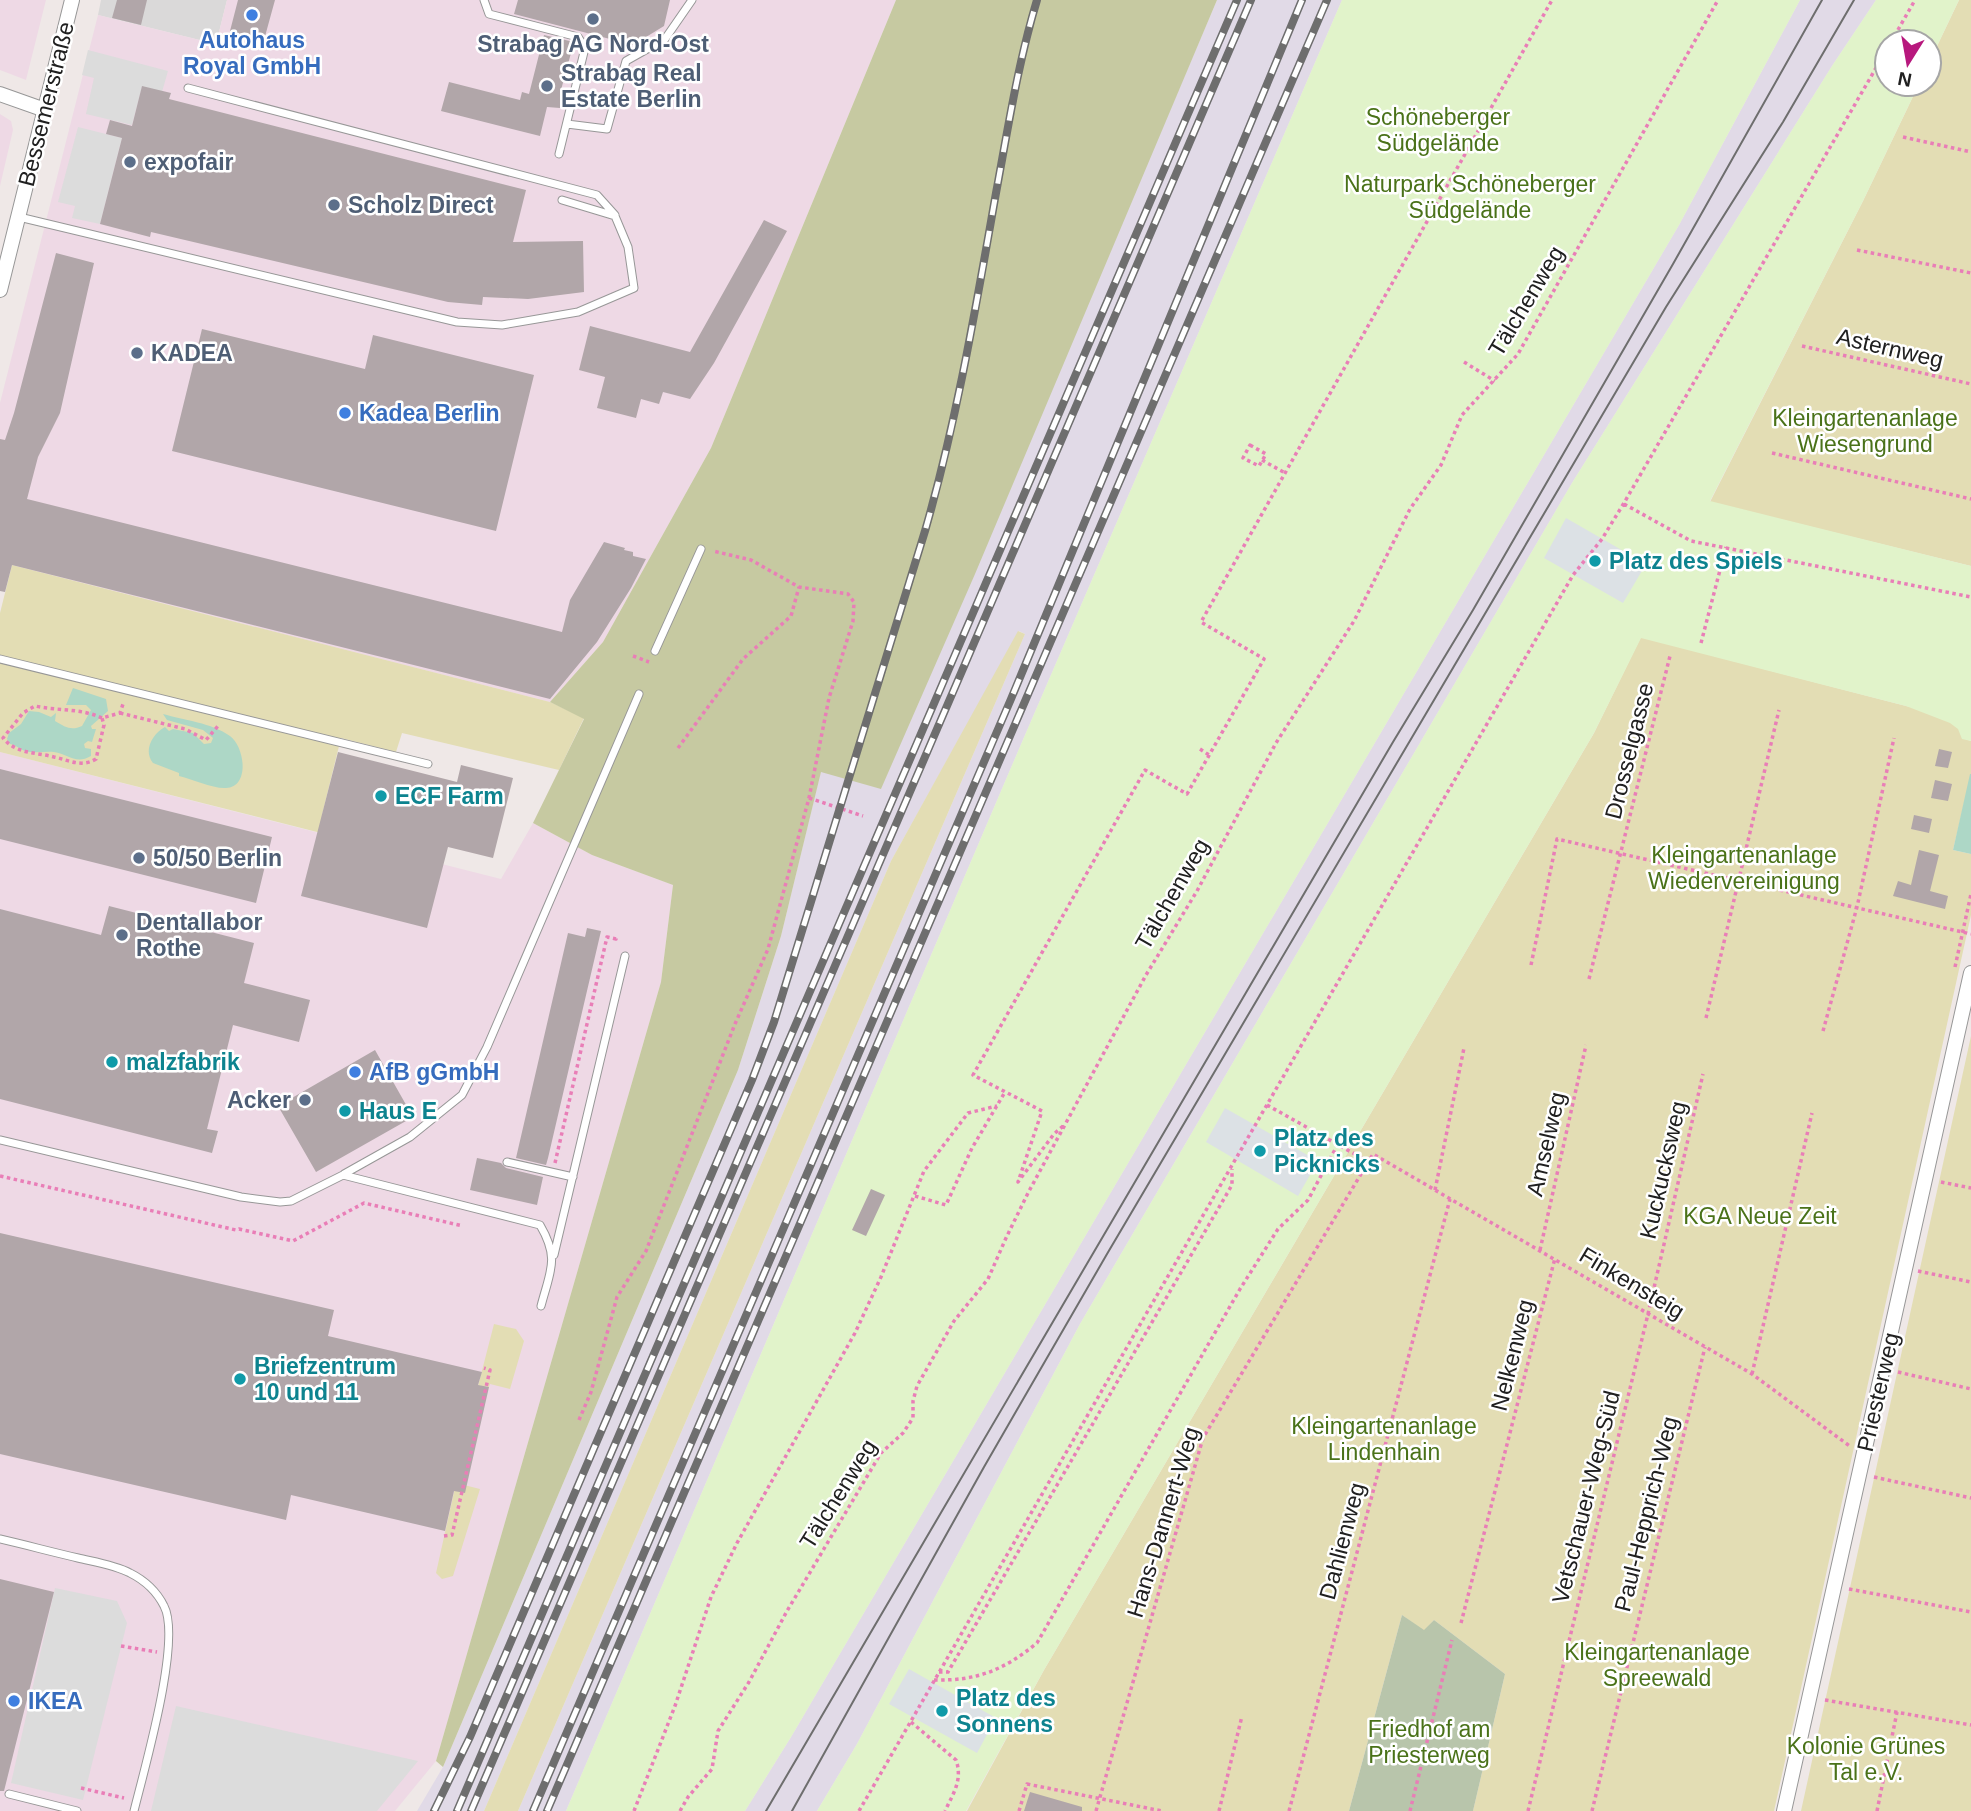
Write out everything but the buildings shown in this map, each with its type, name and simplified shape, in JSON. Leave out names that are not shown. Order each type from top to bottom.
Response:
[{"type":"street","name":"Bessemerstraße","points":[[0,290],[72,0]]},
{"type":"street","points":[[0,94],[45,110]]},
{"type":"street","name":"Priesterweg","points":[[1784,1811],[1971,973]]},
{"type":"lane","points":[[484,0],[489,13],[578,37],[586,48],[559,155]]},
{"type":"lane","points":[[567,124],[607,129],[626,61],[665,39],[692,0]]},
{"type":"lane","points":[[18,217],[457,322],[502,325],[578,312],[634,289],[628,247],[615,215],[597,195],[188,88]]},
{"type":"lane","points":[[562,200],[615,215]]},
{"type":"lane","points":[[654,651],[701,549]]},
{"type":"lane","points":[[0,659],[428,764]]},
{"type":"lane","points":[[0,1140],[241,1197],[280,1202],[291,1201],[343,1175],[410,1137],[462,1095],[492,1035],[639,694]]},
{"type":"lane","points":[[541,1306],[625,956]]},
{"type":"lane","points":[[507,1162],[573,1177]]},
{"type":"lane","points":[[343,1175],[540,1225],[551,1243],[553,1262]]},
{"type":"lane","points":[[0,1539],[102,1563],[130,1573],[151,1588],[165,1607],[169,1626],[168,1654],[155,1725],[134,1811]]},
{"type":"lane","points":[[9,1794],[77,1811]]},
{"type":"path","points":[[1197,628],[1552,0]]},
{"type":"path","points":[[1899,28],[1915,0]]},
{"type":"path","name":"Tälchenweg","points":[[680,1811],[688,1797],[712,1769],[718,1731],[881,1453],[903,1433],[913,1418],[913,1401],[917,1386],[954,1321],[988,1279],[1064,1125],[1146,975],[1197,891],[1276,743],[1354,621],[1410,509],[1441,465],[1462,415],[1518,354],[1717,1]]},
{"type":"path","points":[[859,1811],[1573,575],[1602,538],[1624,503],[1873,73]]},
{"type":"path","points":[[1903,137],[1971,152]]},
{"type":"path","points":[[1857,250],[1971,273]]},
{"type":"path","name":"Asternweg","points":[[1802,346],[1971,384]]},
{"type":"path","points":[[1464,362],[1495,381]]},
{"type":"path","points":[[1250,445],[1266,454],[1262,460],[1259,466],[1243,458],[1250,445]]},
{"type":"path","points":[[1772,453],[1971,499]]},
{"type":"path","points":[[1262,460],[1284,472]]},
{"type":"path","points":[[1624,503],[1691,541],[1971,597]]},
{"type":"path","points":[[1701,643],[1726,547]]},
{"type":"path","points":[[579,1420],[591,1392],[617,1297],[646,1251],[735,1024],[768,949],[809,798],[829,698],[853,621],[854,602],[848,594],[799,587],[751,560],[701,549]]},
{"type":"path","points":[[678,748],[743,659],[791,616],[799,587]]},
{"type":"path","points":[[1201,622],[1270,662]]},
{"type":"path","name":"Drosselgasse","points":[[1589,979],[1670,656]]},
{"type":"path","points":[[1064,1125],[1054,1134],[1018,1182],[1042,1111],[973,1075],[1145,770],[1187,794],[1264,659]]},
{"type":"path","points":[[120,713],[128,690]]},
{"type":"path","points":[[102,718],[104,725],[96,758],[88,763],[73,763],[30,754],[8,744],[3,738],[23,713],[35,706],[55,711],[88,711],[102,718],[120,713],[185,729],[206,740],[218,727]]},
{"type":"path","points":[[1706,1018],[1779,710]]},
{"type":"path","points":[[1823,1031],[1857,907],[1894,738]]},
{"type":"path","points":[[1200,749],[1208,754]]},
{"type":"path","points":[[809,798],[863,816]]},
{"type":"path","points":[[1531,965],[1557,839],[1971,934]]},
{"type":"path","points":[[553,1172],[607,937],[616,937]]},
{"type":"path","name":"Amselweg","points":[[1540,1250],[1586,1045]]},
{"type":"path","points":[[1435,1190],[1464,1048]]},
{"type":"path","name":"Kuckucksweg","points":[[1648,1314],[1703,1074]]},
{"type":"path","points":[[915,1196],[946,1205],[972,1148],[1005,1091]]},
{"type":"path","points":[[1267,1105],[1369,1162]]},
{"type":"path","points":[[634,1811],[719,1579],[855,1333],[924,1171],[968,1113],[997,1106]]},
{"type":"path","points":[[1752,1374],[1812,1113]]},
{"type":"path","points":[[934,1680],[952,1680],[990,1673],[1015,1661],[1037,1643],[1240,1289],[1278,1229],[1308,1200],[1338,1144]]},
{"type":"path","name":"Finkensteig","points":[[1373,1154],[1752,1374],[1863,1456]]},
{"type":"path","name":"Hans-Dannert-Weg","points":[[1096,1811],[1203,1438],[1373,1154]]},
{"type":"path","points":[[939,1672],[948,1672],[1232,1185],[1232,1167]]},
{"type":"path","points":[[0,1176],[293,1241],[345,1210],[364,1203],[463,1226]]},
{"type":"path","points":[[1925,1179],[1971,1188]]},
{"type":"path","name":"Dahlienweg","points":[[1290,1811],[1451,1199]]},
{"type":"path","name":"Nelkenweg","points":[[1461,1623],[1555,1258]]},
{"type":"path","points":[[1906,1268],[1971,1282]]},
{"type":"path","name":"Vetschauer-Weg-Süd","points":[[1528,1811],[1648,1314]]},
{"type":"path","name":"Paul-Hepprich-Weg","points":[[1592,1811],[1705,1347]]},
{"type":"path","points":[[444,1535],[452,1535],[491,1370],[484,1368]]},
{"type":"path","points":[[1883,1368],[1971,1389]]},
{"type":"path","points":[[1859,1474],[1971,1499]]},
{"type":"path","points":[[1834,1586],[1971,1612]]},
{"type":"path","points":[[1409,1811],[1452,1640]]},
{"type":"path","points":[[121,1646],[168,1654]]},
{"type":"path","points":[[1809,1697],[1971,1726]]},
{"type":"path","points":[[1877,1811],[1897,1712]]},
{"type":"path","points":[[1219,1811],[1242,1716]]},
{"type":"path","points":[[911,1722],[956,1760],[959,1769],[958,1783],[945,1811]]},
{"type":"path","points":[[1019,1811],[1027,1784],[1162,1811]]},
{"type":"path","points":[[81,1788],[136,1801]]},
{"type":"shaded area","points":[[0,0],[46,0],[26,80],[0,70]]},
{"type":"shaded area","points":[[101,0],[227,0],[216,44],[98,15]]},
{"type":"shaded area","points":[[227,0],[896,0],[711,448],[603,642],[550,702],[0,562],[0,403],[98,15],[216,44]]},
{"type":"shaded area","points":[[896,0],[1217,0],[975,574],[881,789],[821,772],[781,936],[738,1070],[443,1767],[436,1761],[661,982],[673,885],[592,855],[533,823],[584,719],[550,702],[603,642],[711,448]]},
{"type":"shaded area","points":[[1217,0],[1342,0],[566,1811],[518,1811],[1025,634],[1019,631],[891,861],[484,1811],[417,1811],[443,1767],[738,1070],[781,936],[821,771],[881,788]]},
{"type":"shaded area","points":[[1800,0],[1876,0],[1572,483],[1080,1324],[857,1744],[817,1811],[745,1811],[1679,225]]},
{"type":"shaded area","points":[[88,50],[168,71],[162,92],[142,87],[132,125],[86,114],[94,78],[82,75]]},
{"type":"shaded area","points":[[0,114],[11,121],[13,130],[0,186]]},
{"type":"shaded area","points":[[78,127],[122,138],[100,224],[72,218],[75,206],[58,202]]},
{"type":"shaded area","name":"Platz des Spiels","points":[[1566,518],[1646,564],[1623,603],[1544,558]]},
{"type":"shaded area","points":[[73,688],[106,699],[108,711],[91,726],[96,729],[92,742],[84,744],[85,748],[91,749],[91,756],[76,759],[54,752],[29,752],[10,744],[7,739],[9,733],[21,724],[29,711],[51,717],[56,713],[55,721],[62,725],[71,728],[82,726],[91,710],[86,705],[66,705]]},
{"type":"shaded area","points":[[163,714],[206,725],[230,736],[242,757],[242,774],[239,781],[226,788],[215,787],[179,776],[179,773],[153,763],[149,753],[150,743],[165,727],[169,731],[173,729],[193,733],[204,744],[211,743],[213,738],[203,730],[167,720]]},
{"type":"shaded area","points":[[0,752],[501,879],[533,823],[592,855],[673,885],[661,982],[436,1761],[395,1811],[0,1811]]},
{"type":"shaded area","points":[[1971,774],[1971,854],[1953,850]]},
{"type":"shaded area","name":"Platz des Picknicks","points":[[1225,1108],[1318,1161],[1298,1196],[1206,1142]]},
{"type":"shaded area","points":[[55,1588],[117,1601],[127,1623],[83,1800],[11,1783]]},
{"type":"shaded area","name":"Platz des Sonnens","points":[[909,1669],[996,1718],[977,1753],[889,1704]]},
{"type":"shaded area","points":[[176,1706],[418,1761],[377,1811],[151,1811]]},
{"type":"green space","name":"Naturpark Schöneberger Südgelände","points":[[1342,0],[1800,0],[1679,225],[745,1811],[566,1811],[1010,770]]},
{"type":"green space","points":[[1876,0],[1959,0],[1943,34],[1943,28],[1873,28],[1873,98],[1912,98],[1863,201],[1710,501],[1971,566],[1971,741],[1962,739],[1958,729],[1950,723],[1906,706],[1641,638],[1594,733],[1044,1670],[966,1811],[817,1811],[857,1744],[1080,1324],[1572,483]]},
{"type":"green space","name":"Kleingartenanlage Wiesengrund","points":[[1959,0],[1971,0],[1971,566],[1710,502],[1912,98],[1943,98],[1943,34]]},
{"type":"green space","points":[[12,565],[550,702],[584,718],[559,770],[402,733],[396,752],[341,738],[322,815],[321,833],[0,752],[0,613]]},
{"type":"green space","points":[[1018,631],[1025,634],[518,1811],[484,1811],[891,861]]},
{"type":"green space","points":[[1641,637],[1910,707],[1946,676],[1962,738],[1971,741],[1971,774],[1953,850],[1971,854],[1971,915],[1774,1811],[1473,1811],[1505,1674],[1434,1620],[1424,1631],[1402,1615],[1349,1811],[967,1811],[1044,1670],[1594,733]]},
{"type":"green space","name":"Kolonie Grünes Tal e.V.","points":[[1971,1036],[1971,1811],[1801,1811]]},
{"type":"green space","points":[[494,1324],[516,1329],[524,1341],[510,1389],[490,1384],[489,1387],[478,1386]]},
{"type":"green space","points":[[456,1483],[480,1489],[453,1576],[442,1579],[436,1573]]},
{"type":"green space","name":"Friedhof am Priesterweg","points":[[1402,1615],[1424,1630],[1434,1620],[1505,1674],[1473,1811],[1349,1811]]},
{"type":"tram line","points":[[766,1811],[1473,610],[1822,0]]},
{"type":"tram line","points":[[792,1811],[984,1467],[1107,1254],[1666,307],[1783,122],[1854,0]]},
{"type":"railway","points":[[434,1811],[470,1737],[752,1080],[774,1022],[925,531],[947,447],[1014,96],[1037,0]]},
{"type":"railway","points":[[457,1811],[1237,0]]},
{"type":"railway","points":[[471,1811],[1251,0]]},
{"type":"railway","points":[[533,1811],[1011,699],[1302,0]]},
{"type":"railway","points":[[547,1811],[1327,0]]},
{"type":"place","name":"Autohaus Royal GmbH","points":[[252,15]]},
{"type":"place","name":"Strabag AG Nord-Ost","points":[[593,19]]},
{"type":"place","name":"Strabag Real Estate Berlin","points":[[547,86]]},
{"type":"place","name":"expofair","points":[[130,162]]},
{"type":"place","name":"Scholz Direct","points":[[334,205]]},
{"type":"place","name":"KADEA","points":[[137,353]]},
{"type":"place","name":"Kadea Berlin","points":[[345,413]]},
{"type":"place","name":"Platz des Spiels","points":[[1595,561]]},
{"type":"place","name":"ECF Farm","points":[[381,796]]},
{"type":"place","name":"50/50 Berlin","points":[[139,858]]},
{"type":"place","name":"Dentallabor Rothe","points":[[122,935]]},
{"type":"place","name":"malzfabrik","points":[[112,1062]]},
{"type":"place","name":"AfB gGmbH","points":[[355,1072]]},
{"type":"place","name":"Acker","points":[[305,1100]]},
{"type":"place","name":"Haus E","points":[[345,1111]]},
{"type":"place","name":"Platz des Picknicks","points":[[1260,1151]]},
{"type":"place","name":"Briefzentrum 10 und 11","points":[[240,1379]]},
{"type":"place","name":"IKEA","points":[[14,1701]]},
{"type":"place","name":"Platz des Sonnens","points":[[942,1711]]},
{"type":"park label","name":"Schöneberger Südgelände","points":[[1438,130]]},
{"type":"park label","name":"Kleingartenanlage Wiedervereinigung","points":[[1744,868]]},
{"type":"park label","name":"KGA Neue Zeit","points":[[1760,1216]]},
{"type":"park label","name":"Kleingartenanlage Lindenhain","points":[[1384,1439]]},
{"type":"park label","name":"Kleingartenanlage Spreewald","points":[[1657,1665]]}]
